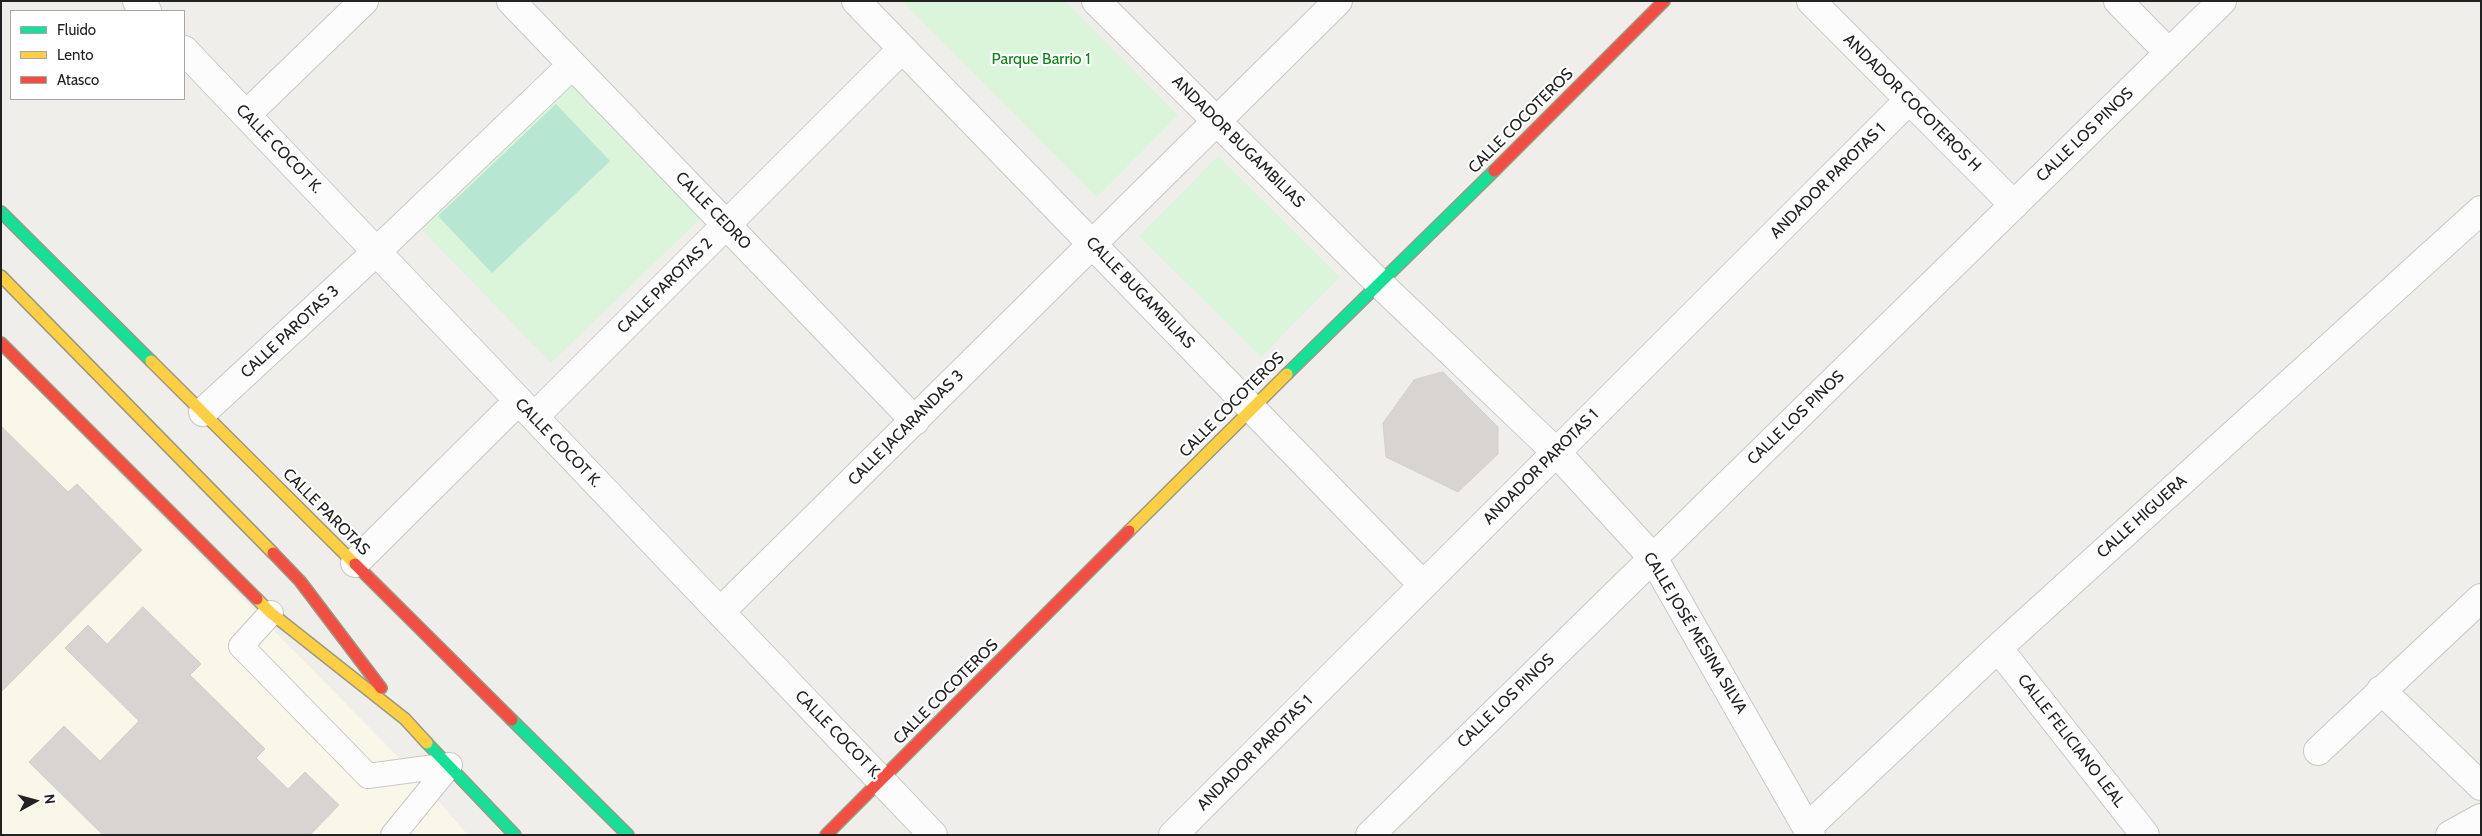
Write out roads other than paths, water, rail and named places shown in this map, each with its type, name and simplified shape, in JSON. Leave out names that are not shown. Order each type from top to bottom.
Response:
[{"type":"street","points":[[137,1],[146,10]]},
{"type":"street","points":[[246,115],[364,1]]},
{"type":"street","name":"CALLE CEDRO","points":[[511,1],[914,421]]},
{"type":"street","name":"CALLE BUGAMBILIAS","points":[[856,1],[1423,585]]},
{"type":"street","name":"ANDADOR BUGAMBILIAS","points":[[1096,1],[1380,284]]},
{"type":"street","name":"CALLE JACARANDAS 3","points":[[720,612],[1338,1]]},
{"type":"street","name":"CALLE COCOTEROS","points":[[826,835],[1251,408],[1380,284],[1664,1]]},
{"type":"street","name":"ANDADOR COCOTEROS H","points":[[1811,1],[2014,205]]},
{"type":"street","points":[[2118,1],[2169,53]]},
{"type":"street","name":"CALLE LOS PINOS","points":[[1370,835],[2222,1]]},
{"type":"street","name":"CALLE PAROTAS 2","points":[[355,563],[726,225],[902,49]]},
{"type":"street","name":"CALLE COCOT K.","points":[[185,51],[933,835]]},
{"type":"street","name":"CALLE PAROTAS 3","points":[[203,412],[376,252],[572,65]]},
{"type":"street","name":"ANDADOR PAROTAS 1","points":[[1173,835],[1909,100]]},
{"type":"street","name":"CALLE HIGUERA","points":[[1809,831],[1998,648],[2481,210]]},
{"type":"street","name":"CALLE PAROTAS","points":[[1,212],[628,835]]},
{"type":"street","points":[[1,276],[300,581],[405,720]]},
{"type":"street","name":"CALLE JOSÉ MESINA SILVA","points":[[1380,284],[1556,452],[1653,558],[1809,831]]},
{"type":"street","points":[[1,343],[271,613],[405,720],[515,835]]},
{"type":"street","points":[[2318,751],[2481,598]]},
{"type":"street","name":"CALLE FELICIANO LEAL","points":[[1998,648],[2145,835]]},
{"type":"street","points":[[2381,690],[2481,786]]},
{"type":"street","points":[[2450,835],[2481,818]]},
{"type":"lane","points":[[271,613],[241,646],[368,776],[450,765]]},
{"type":"lane","points":[[393,835],[450,765]]},
{"type":"park label","name":"Parque Barrio 1","points":[[1041,59]]}]
